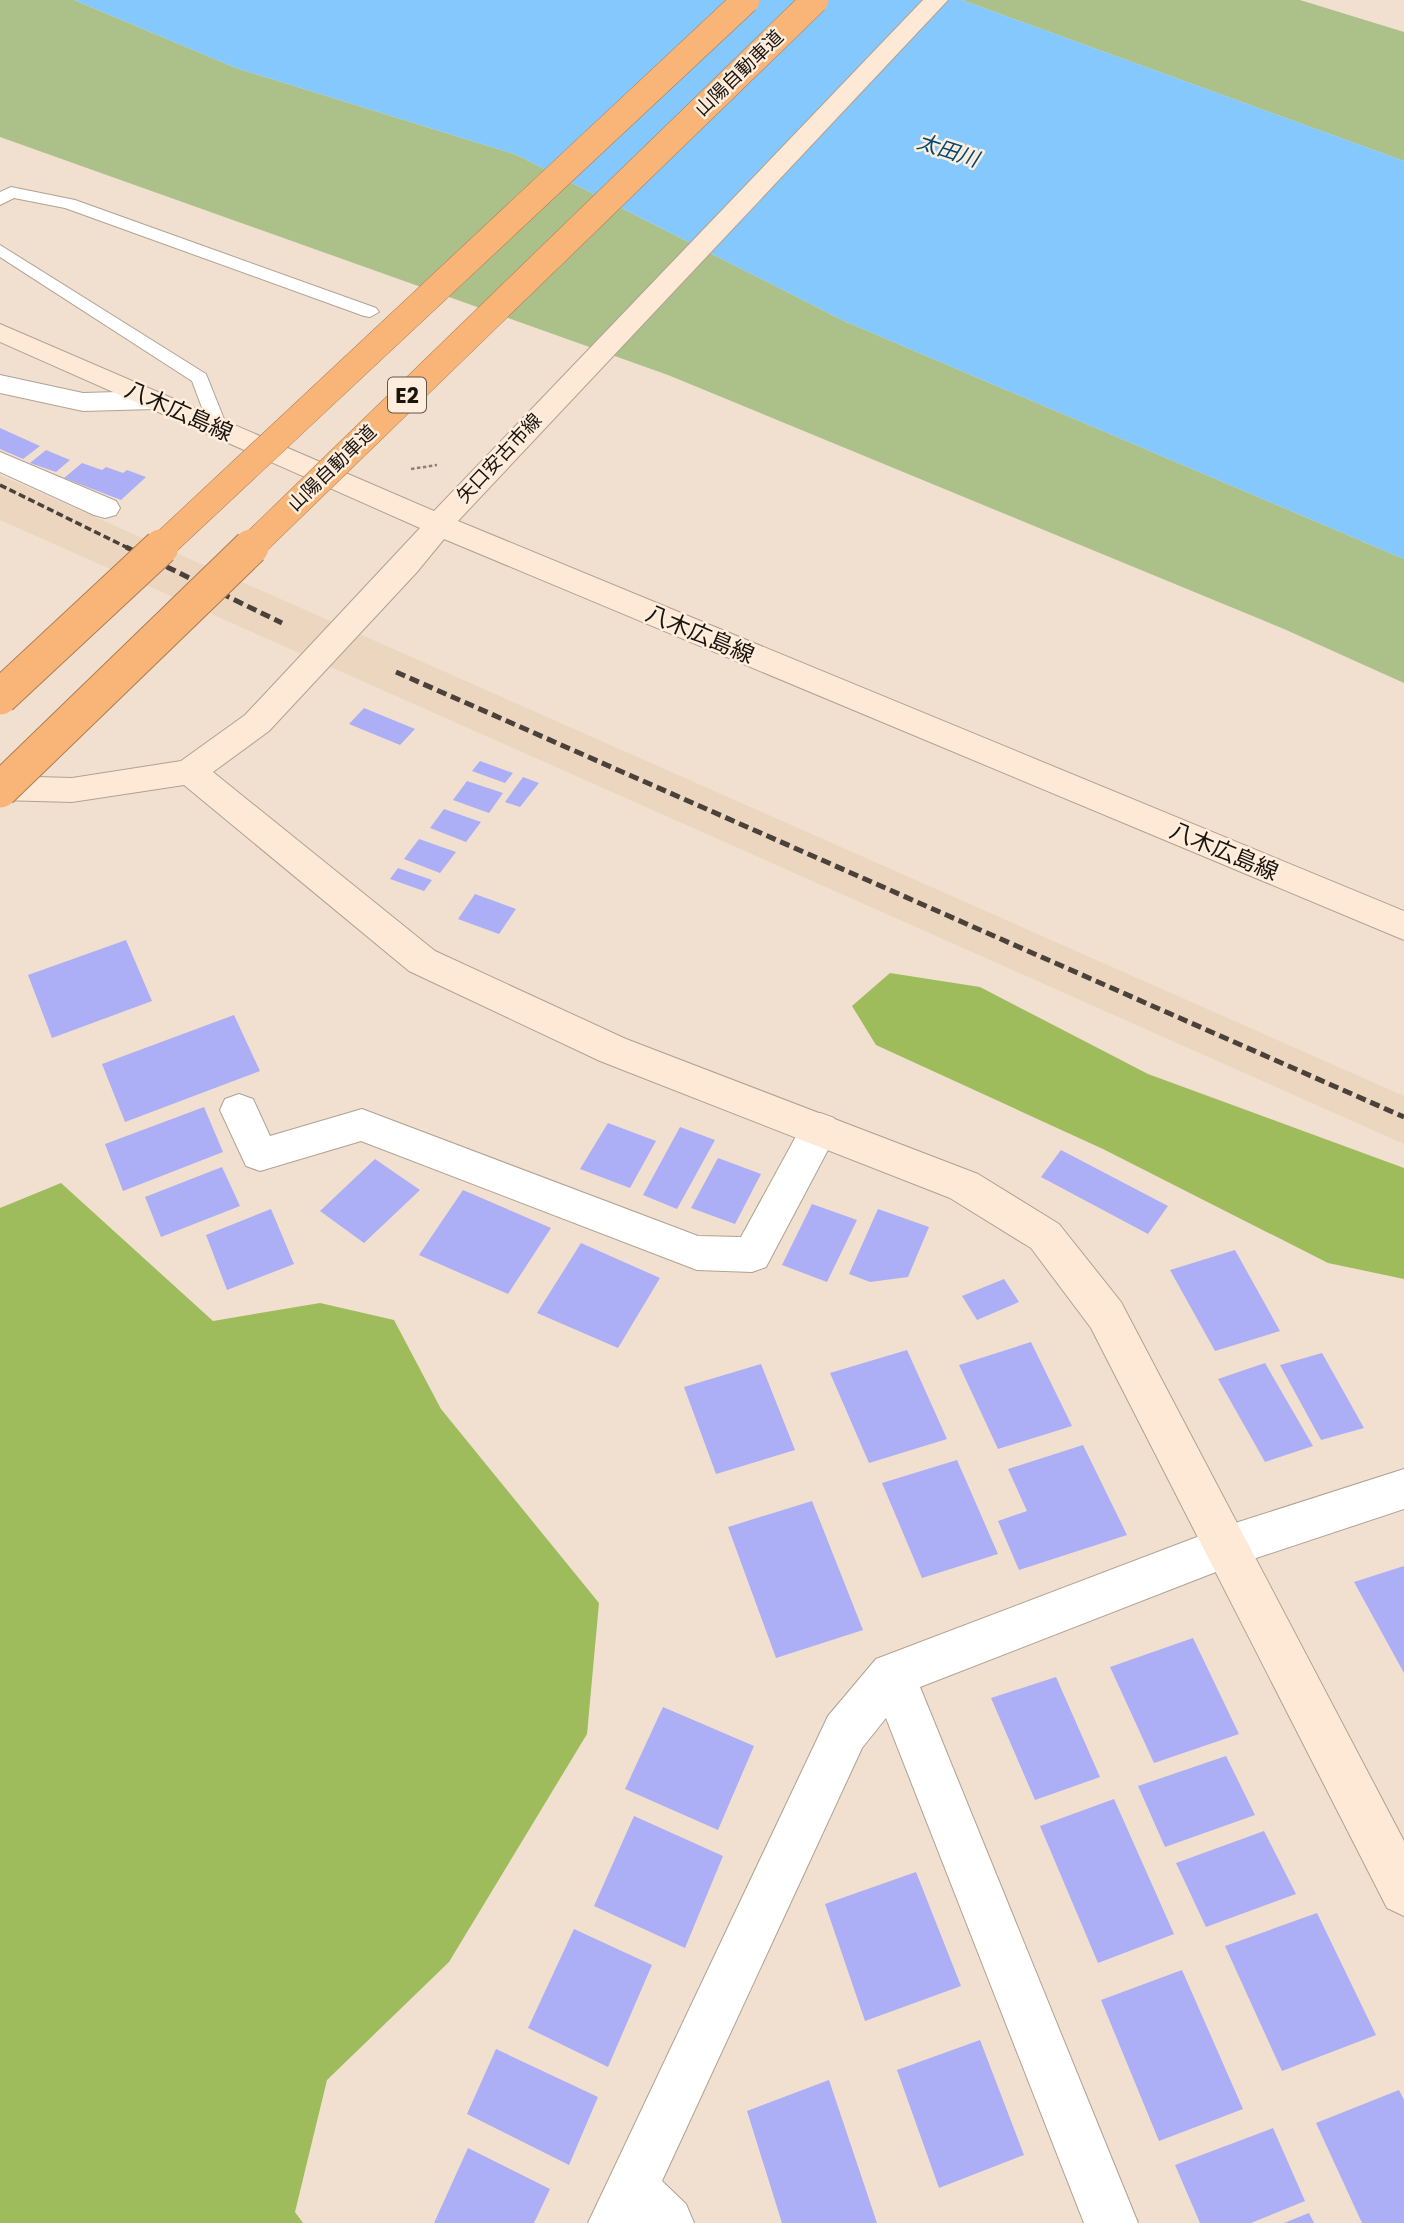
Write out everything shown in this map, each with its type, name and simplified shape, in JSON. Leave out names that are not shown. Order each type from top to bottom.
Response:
[{"type":"highway","name":"E2","points":[[0,697],[746,0]]},
{"type":"highway","name":"山陽自動車道","points":[[0,789],[814,0]]},
{"type":"main road","name":"矢口安古市線","points":[[0,789],[72,790],[190,772],[257,723],[406,565],[465,493],[936,0]]},
{"type":"main road","name":"八木広島線","points":[[0,332],[439,525],[1404,926]]},
{"type":"main road","points":[[190,772],[422,961],[613,1050],[964,1186],[1045,1236],[1106,1315],[1404,1891]]},
{"type":"street","points":[[0,383],[83,402],[154,400]]},
{"type":"street","points":[[0,461],[105,508]]},
{"type":"street","points":[[239,1110],[260,1154],[362,1125],[697,1253],[752,1255],[820,1129]]},
{"type":"street","points":[[638,2212],[845,1732],[892,1675],[1226,1548],[1404,1489]]},
{"type":"street","points":[[892,1675],[1111,2223]]},
{"type":"lane","points":[[0,200],[11,192],[69,204],[370,312]]},
{"type":"lane","points":[[0,250],[200,378],[219,429]]},
{"type":"shaded area","points":[[0,475],[1404,1096],[1404,1144],[0,520]]},
{"type":"green space","points":[[0,0],[74,0],[236,68],[517,155],[844,321],[1404,559],[1404,683],[1284,629],[668,375],[0,137]]},
{"type":"green space","points":[[962,0],[1300,0],[1404,32],[1404,161]]},
{"type":"green space","points":[[890,973],[980,987],[1148,1074],[1404,1168],[1404,1279],[1328,1263],[1103,1149],[876,1045],[852,1006]]},
{"type":"green space","points":[[61,1183],[213,1321],[320,1303],[394,1320],[441,1409],[599,1603],[587,1734],[449,1962],[327,2080],[295,2212],[303,2223],[0,2223],[0,1208]]},
{"type":"water","name":"太田川","points":[[74,0],[962,0],[1404,161],[1404,559],[844,321],[517,155],[236,68]]},
{"type":"building","points":[[0,428],[40,446],[23,459],[0,449]]},
{"type":"building","points":[[46,450],[70,460],[56,472],[30,463]]},
{"type":"building","points":[[82,463],[102,470],[106,467],[123,473],[127,470],[146,477],[121,500],[64,478]]},
{"type":"building","points":[[364,708],[415,729],[400,745],[349,724]]},
{"type":"building","points":[[480,761],[513,773],[505,783],[472,771]]},
{"type":"building","points":[[523,777],[539,783],[520,807],[505,802]]},
{"type":"building","points":[[467,781],[503,793],[489,813],[453,800]]},
{"type":"building","points":[[444,809],[481,822],[466,842],[430,828]]},
{"type":"building","points":[[419,839],[456,852],[440,873],[404,859]]},
{"type":"building","points":[[398,868],[432,880],[424,891],[390,879]]},
{"type":"building","points":[[475,894],[516,909],[499,934],[458,919]]},
{"type":"building","points":[[126,940],[152,1001],[52,1038],[28,975]]},
{"type":"building","points":[[234,1015],[260,1071],[125,1122],[102,1064]]},
{"type":"building","points":[[204,1107],[223,1152],[123,1191],[105,1144]]},
{"type":"building","points":[[608,1123],[656,1141],[630,1188],[580,1169]]},
{"type":"building","points":[[680,1127],[715,1140],[677,1209],[643,1195]]},
{"type":"building","points":[[1061,1150],[1168,1206],[1148,1234],[1041,1177]]},
{"type":"building","points":[[718,1158],[761,1174],[735,1224],[691,1208]]},
{"type":"building","points":[[375,1159],[420,1190],[364,1243],[320,1211]]},
{"type":"building","points":[[222,1167],[240,1206],[161,1237],[145,1197]]},
{"type":"building","points":[[463,1190],[551,1228],[508,1294],[419,1255]]},
{"type":"building","points":[[812,1204],[857,1220],[827,1282],[782,1265]]},
{"type":"building","points":[[271,1209],[294,1264],[227,1290],[206,1235]]},
{"type":"building","points":[[878,1209],[929,1227],[908,1277],[870,1282],[849,1274]]},
{"type":"building","points":[[581,1243],[660,1278],[618,1348],[537,1313]]},
{"type":"building","points":[[1235,1250],[1280,1331],[1215,1351],[1170,1270]]},
{"type":"building","points":[[1004,1279],[1019,1302],[977,1320],[962,1296]]},
{"type":"building","points":[[1031,1342],[1072,1426],[998,1449],[959,1365]]},
{"type":"building","points":[[907,1350],[947,1439],[869,1463],[830,1373]]},
{"type":"building","points":[[1322,1353],[1364,1428],[1321,1440],[1280,1365]]},
{"type":"building","points":[[1265,1363],[1313,1446],[1265,1462],[1218,1379]]},
{"type":"building","points":[[761,1364],[795,1450],[716,1474],[684,1387]]},
{"type":"building","points":[[1083,1445],[1127,1535],[1019,1570],[998,1521],[1027,1511],[1008,1469]]},
{"type":"building","points":[[957,1460],[998,1554],[922,1578],[882,1483]]},
{"type":"building","points":[[812,1501],[863,1630],[776,1658],[728,1527]]},
{"type":"building","points":[[1404,1566],[1404,1673],[1354,1582]]},
{"type":"building","points":[[1193,1638],[1239,1734],[1154,1763],[1110,1667]]},
{"type":"building","points":[[1056,1677],[1100,1777],[1035,1800],[991,1698]]},
{"type":"building","points":[[663,1707],[754,1746],[718,1830],[625,1789]]},
{"type":"building","points":[[1226,1756],[1255,1815],[1165,1847],[1138,1786]]},
{"type":"building","points":[[1114,1799],[1174,1934],[1098,1963],[1040,1826]]},
{"type":"building","points":[[634,1816],[723,1856],[685,1948],[594,1906]]},
{"type":"building","points":[[1264,1831],[1296,1894],[1206,1927],[1176,1863]]},
{"type":"building","points":[[916,1872],[961,1986],[865,2021],[825,1904]]},
{"type":"building","points":[[1317,1913],[1376,2035],[1282,2071],[1225,1946]]},
{"type":"building","points":[[574,1929],[652,1965],[608,2067],[528,2028]]},
{"type":"building","points":[[1182,1970],[1243,2109],[1159,2141],[1101,2000]]},
{"type":"building","points":[[980,2040],[1024,2155],[939,2188],[897,2070]]},
{"type":"building","points":[[496,2049],[598,2097],[569,2165],[467,2114]]},
{"type":"building","points":[[829,2080],[877,2223],[782,2223],[747,2111]]},
{"type":"building","points":[[1399,2090],[1404,2100],[1404,2223],[1362,2223],[1316,2123]]},
{"type":"building","points":[[1273,2128],[1305,2201],[1251,2223],[1200,2223],[1175,2165]]},
{"type":"building","points":[[468,2148],[550,2189],[534,2223],[434,2223]]},
{"type":"building","points":[[1309,2213],[1314,2223],[1284,2223]]},
{"type":"railway","points":[[0,485],[130,549]]},
{"type":"railway","points":[[126,547],[282,623]]},
{"type":"railway","points":[[396,672],[1404,1117]]}]
